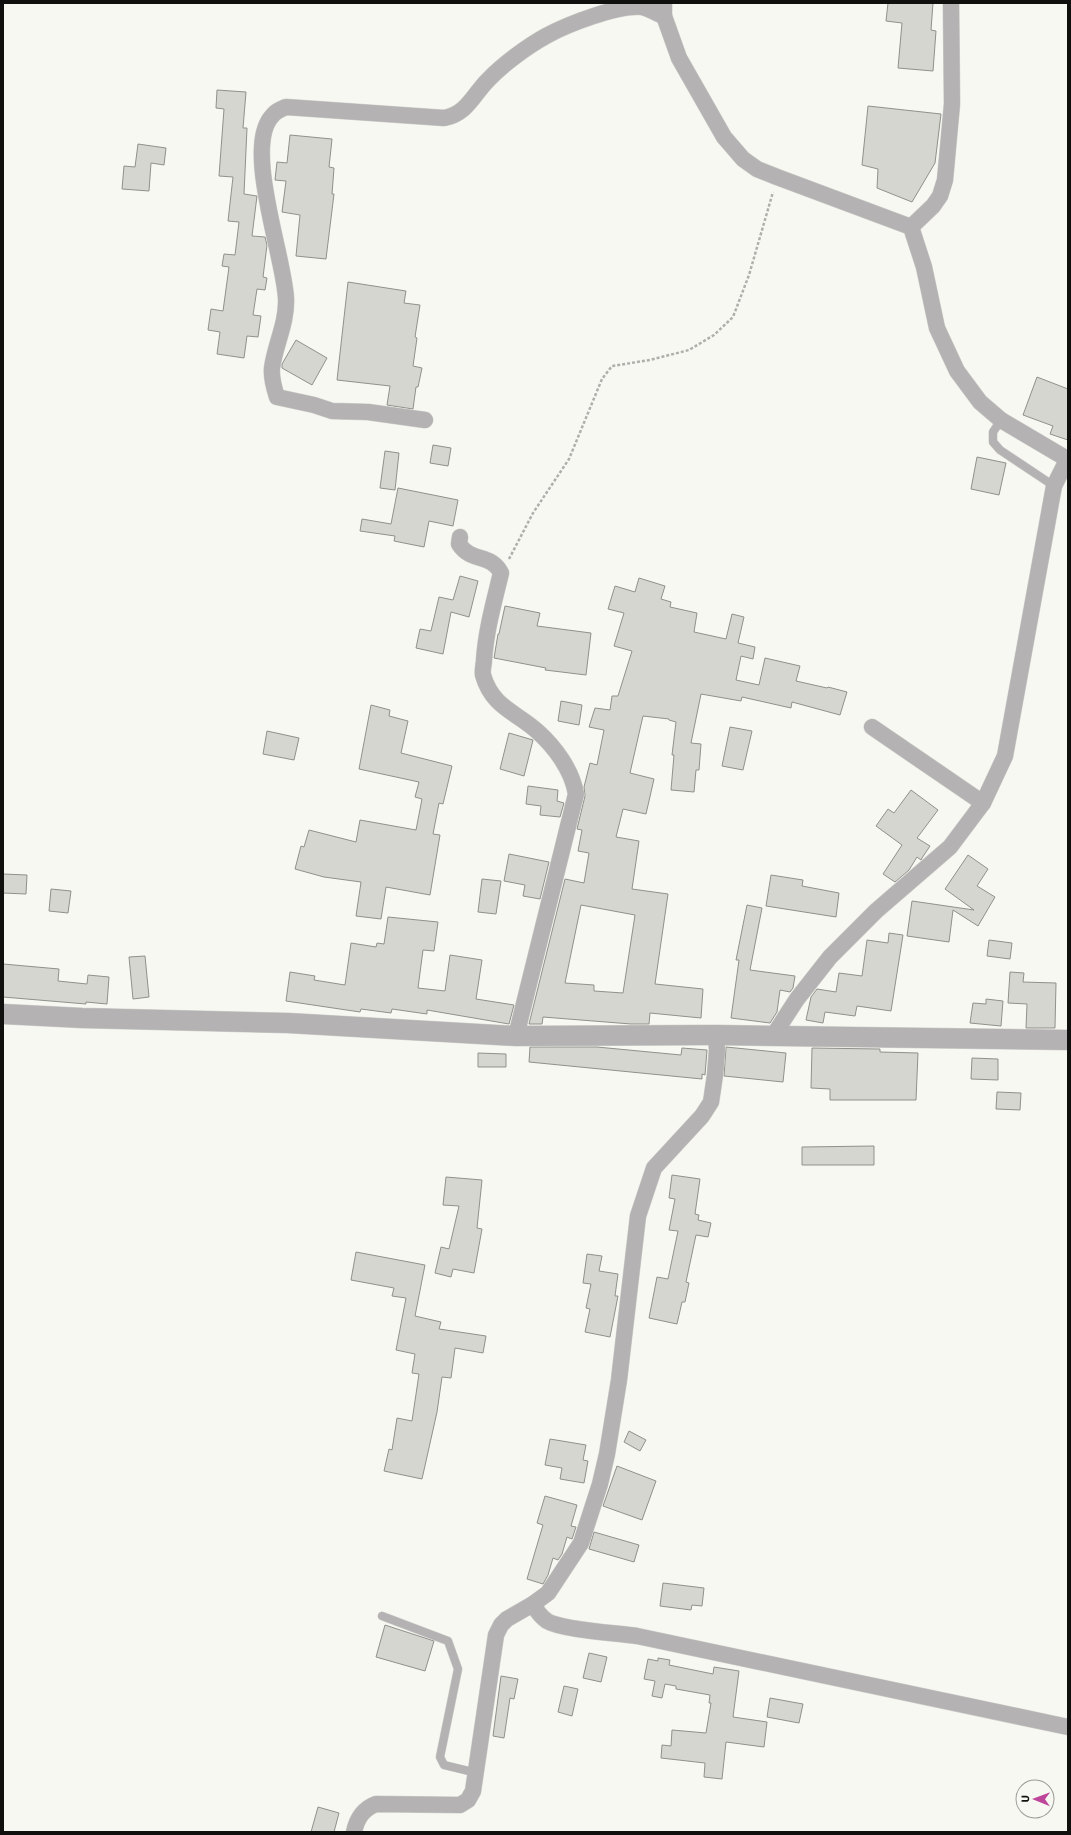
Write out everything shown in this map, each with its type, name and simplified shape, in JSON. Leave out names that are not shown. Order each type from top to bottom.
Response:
[{"type":"street","points":[[911,227],[933,206],[940,196],[945,180],[952,104],[951,3]]},
{"type":"street","points":[[425,420],[368,412],[332,411],[314,405],[277,397],[273,384],[272,368],[287,300],[284,276],[262,174],[263,140],[271,116],[286,107],[444,118],[450,117],[465,109],[488,80],[508,62],[546,36],[590,18],[629,8],[664,10],[679,58],[724,137],[748,162],[758,169],[777,177],[911,227]]},
{"type":"street","points":[[773,1036],[797,999],[830,957],[876,911],[950,846],[983,803],[1005,756],[1054,486],[1067,459],[1002,420],[980,402],[957,372],[937,328],[924,267],[911,227]]},
{"type":"street","points":[[460,537],[459,544],[462,550],[471,555],[491,561],[498,566],[501,573],[485,642],[483,674],[491,692],[503,708],[536,730],[556,754],[568,772],[574,784],[576,794],[516,1036]]},
{"type":"street","points":[[872,727],[983,803]]},
{"type":"street","points":[[3,1014],[82,1018],[288,1023],[516,1036],[716,1035],[1068,1040]]},
{"type":"street","points":[[354,1832],[357,1821],[364,1810],[376,1804],[460,1805],[468,1800],[473,1791],[477,1773],[496,1635],[501,1625],[507,1619],[533,1604],[548,1593],[581,1542],[600,1484],[619,1380],[638,1216],[654,1168],[666,1153],[702,1116],[711,1102],[715,1075],[716,1035]]},
{"type":"street","points":[[533,1604],[538,1614],[549,1622],[571,1627],[637,1636],[1068,1727]]},
{"type":"lane","points":[[1002,420],[993,432],[993,442],[1000,450],[1054,486]]},
{"type":"lane","points":[[382,1616],[448,1641],[458,1669],[440,1757],[444,1765],[477,1773]]},
{"type":"path","points":[[501,573],[533,513],[569,459],[602,379],[612,366],[650,360],[689,350],[714,335],[733,317],[749,275],[777,177]]},
{"type":"building","points":[[888,3],[933,3],[931,30],[936,31],[933,71],[898,68],[902,23],[886,21]]},
{"type":"building","points":[[217,90],[246,92],[243,128],[247,128],[244,194],[257,196],[252,236],[265,237],[267,245],[263,277],[267,278],[265,290],[257,289],[253,315],[261,316],[258,337],[247,336],[244,358],[217,354],[220,332],[208,330],[211,309],[223,311],[229,267],[222,266],[224,254],[235,255],[239,222],[228,221],[233,177],[219,176],[224,109],[216,108]]},
{"type":"building","points":[[868,106],[941,114],[935,163],[912,202],[877,188],[878,169],[862,165]]},
{"type":"building","points":[[290,135],[332,139],[329,167],[334,168],[332,194],[334,194],[326,259],[296,256],[300,215],[282,212],[286,181],[275,180],[277,162],[287,163]]},
{"type":"building","points":[[138,144],[166,148],[164,165],[151,163],[149,191],[122,189],[124,166],[135,167]]},
{"type":"building","points":[[348,282],[406,291],[404,303],[420,305],[415,337],[417,338],[413,366],[422,368],[418,387],[416,387],[413,409],[387,405],[390,386],[337,380]]},
{"type":"building","points":[[296,340],[327,358],[312,385],[282,368],[282,364]]},
{"type":"building","points":[[1037,377],[1068,389],[1068,440],[1050,434],[1053,426],[1023,415]]},
{"type":"building","points":[[433,445],[451,448],[448,466],[430,463]]},
{"type":"building","points":[[385,451],[399,453],[395,490],[380,488]]},
{"type":"building","points":[[977,457],[1006,463],[999,495],[971,489]]},
{"type":"building","points":[[398,488],[458,500],[453,526],[429,521],[424,547],[394,541],[395,536],[360,531],[362,519],[391,524]]},
{"type":"building","points":[[460,576],[478,581],[469,617],[451,612],[443,654],[416,648],[420,629],[431,631],[439,597],[453,600]]},
{"type":"building","points":[[639,578],[665,586],[661,599],[671,602],[670,607],[697,613],[694,632],[726,639],[732,614],[744,617],[738,643],[755,647],[753,659],[741,656],[736,680],[759,685],[765,658],[800,666],[796,681],[847,692],[840,715],[792,702],[791,708],[742,697],[741,701],[701,694],[691,743],[701,744],[699,770],[696,770],[694,792],[671,790],[674,755],[672,755],[676,722],[669,719],[643,716],[630,773],[654,779],[646,814],[623,809],[616,837],[639,841],[632,889],[668,894],[655,984],[703,989],[701,1018],[650,1013],[649,1024],[543,1017],[542,1024],[529,1024],[565,879],[584,883],[589,853],[578,851],[582,830],[577,829],[585,796],[584,787],[590,763],[597,765],[604,730],[589,727],[595,708],[610,710],[612,696],[618,696],[632,651],[614,646],[624,613],[608,609],[615,586],[635,592]],"holes":[[[581,905],[635,915],[623,993],[594,991],[594,985],[565,983]]]},
{"type":"building","points":[[505,606],[540,613],[537,626],[591,633],[586,675],[545,670],[546,668],[494,658]]},
{"type":"building","points":[[561,701],[582,705],[579,725],[558,721]]},
{"type":"building","points":[[371,705],[390,710],[389,716],[408,721],[401,753],[452,766],[443,804],[439,803],[433,834],[440,835],[430,895],[386,887],[381,919],[356,916],[361,882],[324,877],[295,869],[301,846],[304,847],[309,830],[356,842],[360,820],[416,830],[422,799],[415,797],[419,782],[359,769]]},
{"type":"building","points":[[730,727],[752,731],[743,770],[722,766]]},
{"type":"building","points":[[267,731],[299,738],[294,760],[263,754]]},
{"type":"building","points":[[509,733],[533,740],[524,776],[500,769]]},
{"type":"building","points":[[528,786],[558,790],[557,801],[564,803],[560,817],[540,815],[541,806],[526,804]]},
{"type":"building","points":[[911,790],[938,810],[917,838],[930,846],[921,860],[917,857],[909,870],[895,882],[883,874],[902,845],[876,826],[888,809],[894,813]]},
{"type":"building","points":[[509,854],[549,862],[540,899],[523,896],[525,885],[504,881]]},
{"type":"building","points":[[968,855],[988,869],[977,886],[995,897],[978,926],[953,910],[949,942],[907,936],[912,901],[974,910],[945,889]]},
{"type":"building","points":[[3,874],[27,875],[26,894],[3,893]]},
{"type":"building","points":[[771,875],[803,880],[802,886],[839,893],[836,917],[766,906]]},
{"type":"building","points":[[482,879],[501,881],[496,914],[478,912]]},
{"type":"building","points":[[51,889],[71,891],[68,913],[49,911]]},
{"type":"building","points":[[747,905],[762,908],[750,970],[795,976],[793,988],[790,992],[780,990],[777,1012],[770,1023],[731,1018],[739,960],[736,960]]},
{"type":"building","points":[[388,917],[438,922],[434,951],[423,950],[418,988],[445,991],[450,955],[482,960],[476,999],[514,1005],[509,1024],[427,1010],[427,1014],[392,1009],[391,1013],[361,1009],[360,1012],[286,1001],[290,972],[315,976],[314,980],[345,985],[351,943],[376,947],[377,943],[384,944]]},
{"type":"building","points":[[889,933],[903,935],[891,1011],[857,1006],[855,1016],[825,1012],[823,1023],[806,1020],[811,997],[817,989],[836,992],[839,973],[862,976],[867,940],[888,943]]},
{"type":"building","points":[[989,940],[1012,943],[1010,959],[987,956]]},
{"type":"building","points":[[145,956],[149,997],[133,999],[129,957]]},
{"type":"building","points":[[3,964],[59,969],[58,981],[87,984],[88,975],[109,977],[107,1004],[86,1002],[86,1004],[3,997]]},
{"type":"building","points":[[1010,972],[1024,973],[1023,982],[1056,983],[1055,1028],[1026,1028],[1027,1004],[1008,1003]]},
{"type":"building","points":[[986,999],[1003,1001],[1001,1026],[970,1023],[973,1003],[986,1004]]},
{"type":"building","points":[[530,1047],[597,1047],[681,1055],[682,1048],[707,1050],[705,1075],[702,1074],[702,1079],[529,1062]]},
{"type":"building","points":[[726,1047],[786,1053],[783,1082],[724,1076]]},
{"type":"building","points":[[812,1048],[880,1049],[880,1052],[918,1053],[916,1100],[830,1100],[830,1089],[811,1088]]},
{"type":"building","points":[[478,1053],[506,1054],[506,1067],[478,1067]]},
{"type":"building","points":[[972,1058],[998,1059],[998,1080],[971,1079]]},
{"type":"building","points":[[997,1092],[1021,1093],[1020,1110],[996,1109]]},
{"type":"building","points":[[874,1146],[874,1165],[802,1165],[802,1147]]},
{"type":"building","points":[[672,1175],[700,1179],[695,1214],[699,1215],[698,1220],[711,1223],[708,1237],[696,1235],[686,1282],[689,1283],[685,1302],[682,1302],[677,1324],[649,1318],[657,1277],[668,1279],[678,1231],[669,1230],[675,1199],[669,1198]]},
{"type":"building","points":[[446,1177],[482,1180],[477,1228],[482,1229],[474,1273],[453,1269],[451,1277],[435,1273],[441,1247],[449,1249],[459,1206],[443,1205]]},
{"type":"building","points":[[356,1252],[425,1265],[415,1316],[441,1322],[439,1329],[486,1336],[483,1353],[455,1348],[451,1378],[442,1377],[437,1412],[422,1479],[384,1471],[389,1449],[392,1450],[397,1418],[412,1421],[419,1374],[412,1373],[415,1354],[396,1350],[406,1298],[392,1296],[394,1288],[351,1280]]},
{"type":"building","points":[[587,1254],[602,1256],[599,1271],[618,1274],[615,1296],[618,1296],[610,1337],[585,1332],[590,1309],[586,1308],[591,1284],[583,1283]]},
{"type":"building","points":[[629,1431],[646,1440],[640,1451],[624,1442]]},
{"type":"building","points":[[550,1439],[586,1445],[583,1460],[588,1461],[584,1483],[560,1479],[562,1468],[545,1465]]},
{"type":"building","points":[[617,1466],[656,1481],[642,1520],[603,1506]]},
{"type":"building","points":[[545,1496],[577,1505],[571,1526],[576,1527],[572,1539],[567,1537],[562,1554],[558,1560],[553,1558],[548,1575],[543,1584],[527,1579],[543,1525],[537,1523]]},
{"type":"building","points":[[594,1532],[639,1545],[634,1562],[589,1549]]},
{"type":"building","points":[[663,1583],[704,1588],[702,1606],[692,1605],[691,1610],[660,1606]]},
{"type":"building","points":[[385,1625],[434,1641],[425,1671],[376,1657]]},
{"type":"building","points":[[589,1653],[607,1657],[601,1682],[583,1678]]},
{"type":"building","points":[[658,1658],[670,1660],[669,1665],[713,1674],[714,1667],[739,1671],[733,1717],[767,1722],[764,1747],[726,1742],[722,1779],[704,1777],[705,1763],[661,1758],[662,1745],[671,1746],[672,1730],[706,1733],[711,1703],[709,1703],[710,1695],[676,1689],[676,1686],[665,1684],[662,1698],[652,1696],[655,1681],[644,1679],[648,1659],[658,1661]]},
{"type":"building","points":[[501,1676],[518,1679],[514,1699],[510,1698],[504,1738],[493,1736]]},
{"type":"building","points":[[564,1686],[578,1689],[572,1716],[558,1712]]},
{"type":"building","points":[[770,1698],[803,1704],[799,1723],[767,1717]]},
{"type":"building","points":[[318,1807],[339,1813],[334,1832],[311,1832]]}]
